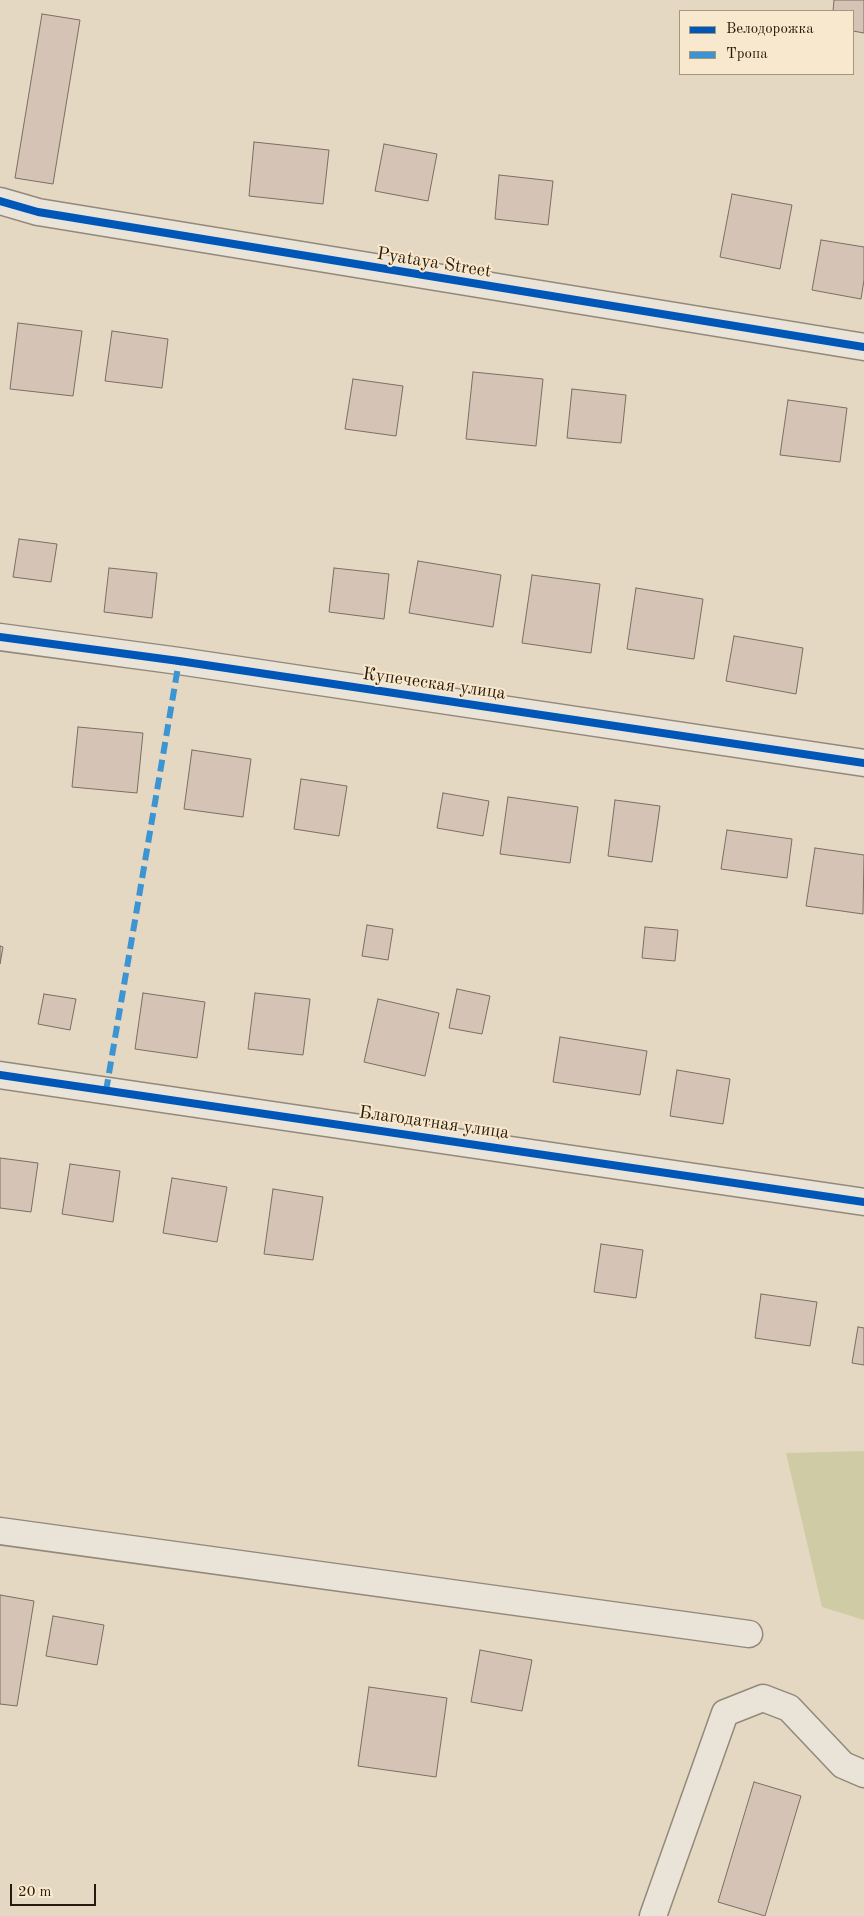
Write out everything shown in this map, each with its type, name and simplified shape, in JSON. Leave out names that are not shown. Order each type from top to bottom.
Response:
[{"type":"street","name":"Pyataya Street","points":[[0,201],[38,212],[864,347]]},
{"type":"street","name":"Купеческая улица","points":[[0,637],[188,662],[864,764]]},
{"type":"street","name":"Благодатная улица","points":[[0,1075],[864,1202]]},
{"type":"street","points":[[0,1531],[750,1634]]},
{"type":"street","points":[[653,1916],[725,1713],[763,1698],[789,1708],[843,1765],[864,1774]]},
{"type":"shaded area","points":[[864,1451],[864,1620],[822,1607],[786,1453]]},
{"type":"building","points":[[834,0],[864,0],[864,33],[854,31],[854,10],[833,10]]},
{"type":"building","points":[[42,14],[80,20],[53,184],[15,178]]},
{"type":"building","points":[[254,142],[329,150],[323,204],[249,196]]},
{"type":"building","points":[[384,144],[437,154],[428,201],[375,191]]},
{"type":"building","points":[[499,175],[553,181],[548,225],[495,219]]},
{"type":"building","points":[[732,194],[792,205],[780,269],[720,257]]},
{"type":"building","points":[[821,240],[864,247],[864,280],[861,299],[812,290]]},
{"type":"building","points":[[18,323],[82,331],[73,396],[10,389]]},
{"type":"building","points":[[112,331],[168,339],[162,388],[105,381]]},
{"type":"building","points":[[473,372],[543,379],[536,446],[466,439]]},
{"type":"building","points":[[353,379],[403,386],[396,436],[345,429]]},
{"type":"building","points":[[572,389],[626,395],[621,443],[567,438]]},
{"type":"building","points":[[788,400],[847,408],[840,462],[780,455]]},
{"type":"building","points":[[19,539],[57,544],[51,582],[13,577]]},
{"type":"building","points":[[418,561],[501,575],[493,627],[409,613]]},
{"type":"building","points":[[109,568],[157,573],[152,618],[104,612]]},
{"type":"building","points":[[334,568],[389,574],[384,619],[329,612]]},
{"type":"building","points":[[532,575],[600,584],[591,653],[522,643]]},
{"type":"building","points":[[636,588],[703,599],[694,659],[627,649]]},
{"type":"building","points":[[734,636],[803,648],[796,694],[726,681]]},
{"type":"building","points":[[78,727],[143,733],[137,793],[72,787]]},
{"type":"building","points":[[192,750],[251,759],[243,817],[184,809]]},
{"type":"building","points":[[301,779],[347,786],[339,836],[294,829]]},
{"type":"building","points":[[443,793],[489,801],[483,836],[437,828]]},
{"type":"building","points":[[508,797],[578,807],[570,863],[500,854]]},
{"type":"building","points":[[615,800],[660,806],[652,862],[608,856]]},
{"type":"building","points":[[727,830],[792,839],[787,878],[721,869]]},
{"type":"building","points":[[815,848],[864,855],[863,914],[806,906]]},
{"type":"building","points":[[367,925],[393,929],[388,960],[362,956]]},
{"type":"building","points":[[645,927],[678,930],[675,961],[642,958]]},
{"type":"building","points":[[0,946],[3,947],[0,964]]},
{"type":"building","points":[[457,989],[490,996],[482,1034],[449,1028]]},
{"type":"building","points":[[143,993],[205,1002],[197,1058],[135,1049]]},
{"type":"building","points":[[255,993],[310,999],[303,1055],[248,1049]]},
{"type":"building","points":[[44,994],[76,999],[70,1030],[38,1024]]},
{"type":"building","points":[[378,999],[439,1013],[425,1076],[364,1062]]},
{"type":"building","points":[[560,1037],[647,1051],[640,1095],[553,1082]]},
{"type":"building","points":[[677,1070],[730,1079],[723,1124],[670,1116]]},
{"type":"building","points":[[0,1158],[38,1163],[31,1212],[0,1208]]},
{"type":"building","points":[[70,1164],[120,1171],[113,1222],[62,1214]]},
{"type":"building","points":[[172,1178],[227,1187],[217,1242],[163,1233]]},
{"type":"building","points":[[273,1189],[323,1197],[313,1260],[264,1254]]},
{"type":"building","points":[[601,1244],[643,1250],[636,1298],[594,1292]]},
{"type":"building","points":[[761,1294],[817,1302],[810,1346],[755,1338]]},
{"type":"building","points":[[858,1327],[864,1328],[864,1365],[852,1363]]},
{"type":"building","points":[[0,1595],[34,1601],[17,1706],[0,1704]]},
{"type":"building","points":[[53,1616],[104,1625],[97,1665],[46,1656]]},
{"type":"building","points":[[480,1650],[532,1660],[522,1711],[471,1702]]},
{"type":"building","points":[[369,1687],[447,1698],[436,1777],[358,1766]]},
{"type":"building","points":[[754,1782],[801,1796],[765,1916],[718,1902]]},
{"type":"marked path","points":[[106,1091],[179,661]]},
{"type":"cycle path","points":[[0,201],[38,212],[864,347]]},
{"type":"cycle path","points":[[0,637],[179,661],[864,763]]},
{"type":"cycle path","points":[[0,1075],[864,1202]]}]
